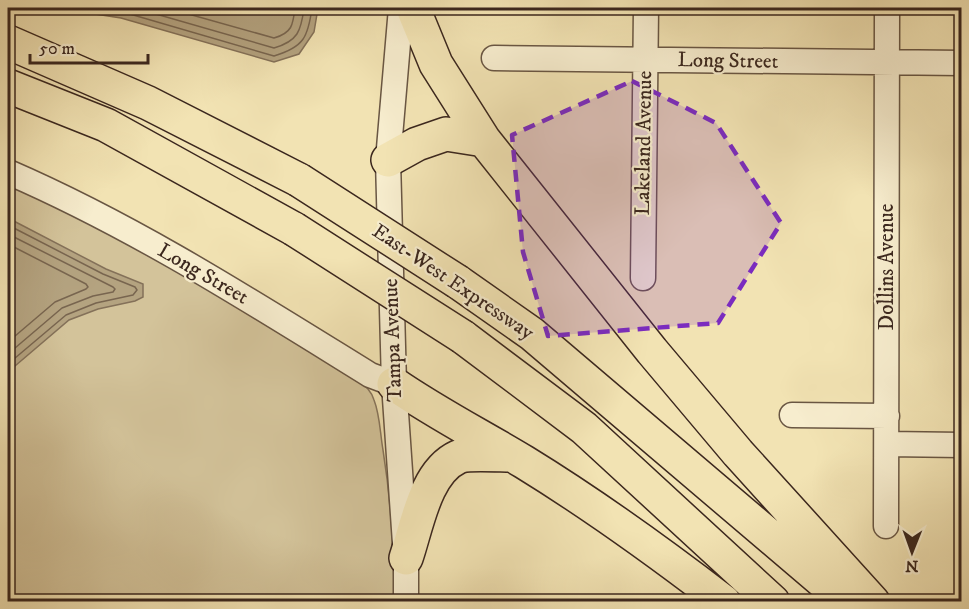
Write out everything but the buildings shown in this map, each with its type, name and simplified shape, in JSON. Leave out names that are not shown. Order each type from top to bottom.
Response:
[{"type":"highway","points":[[413,8],[436,64],[484,140],[652,351],[731,445],[873,602]]},
{"type":"highway","name":"East-West Expressway","points":[[8,42],[148,103],[299,180],[458,282],[532,334],[847,602]]},
{"type":"highway","name":"East-West Expressway","points":[[8,86],[106,125],[294,230],[463,337],[584,428],[773,602]]},
{"type":"highway","points":[[388,160],[417,144],[446,134],[484,140]]},
{"type":"highway","points":[[394,384],[608,516],[724,602]]},
{"type":"highway","points":[[406,558],[429,486],[439,472],[460,456],[510,455]]},
{"type":"street","name":"Tampa Avenue","points":[[401,8],[388,160],[394,384],[406,558],[406,602]]},
{"type":"street","name":"Lakeland Avenue","points":[[643,278],[646,8]]},
{"type":"street","name":"Dollins Avenue","points":[[886,526],[887,8]]},
{"type":"street","name":"Long Street","points":[[494,58],[962,63]]},
{"type":"street","name":"Long Street","points":[[8,172],[50,190],[176,256],[370,375],[394,384]]},
{"type":"street","points":[[792,415],[887,416]]},
{"type":"street","points":[[887,444],[962,445]]},
{"type":"highlighted area","points":[[632,81],[716,123],[781,223],[718,323],[548,336],[523,252],[512,135]]},
{"type":"shaded area","points":[[8,183],[129,241],[357,379],[367,388],[373,396],[378,412],[386,469],[392,525],[394,601],[8,601]]},
{"type":"water","points":[[56,8],[318,8],[314,32],[299,54],[274,62],[121,18]]},
{"type":"water","points":[[8,218],[106,269],[143,284],[143,297],[135,301],[98,309],[69,320],[8,372]]}]
